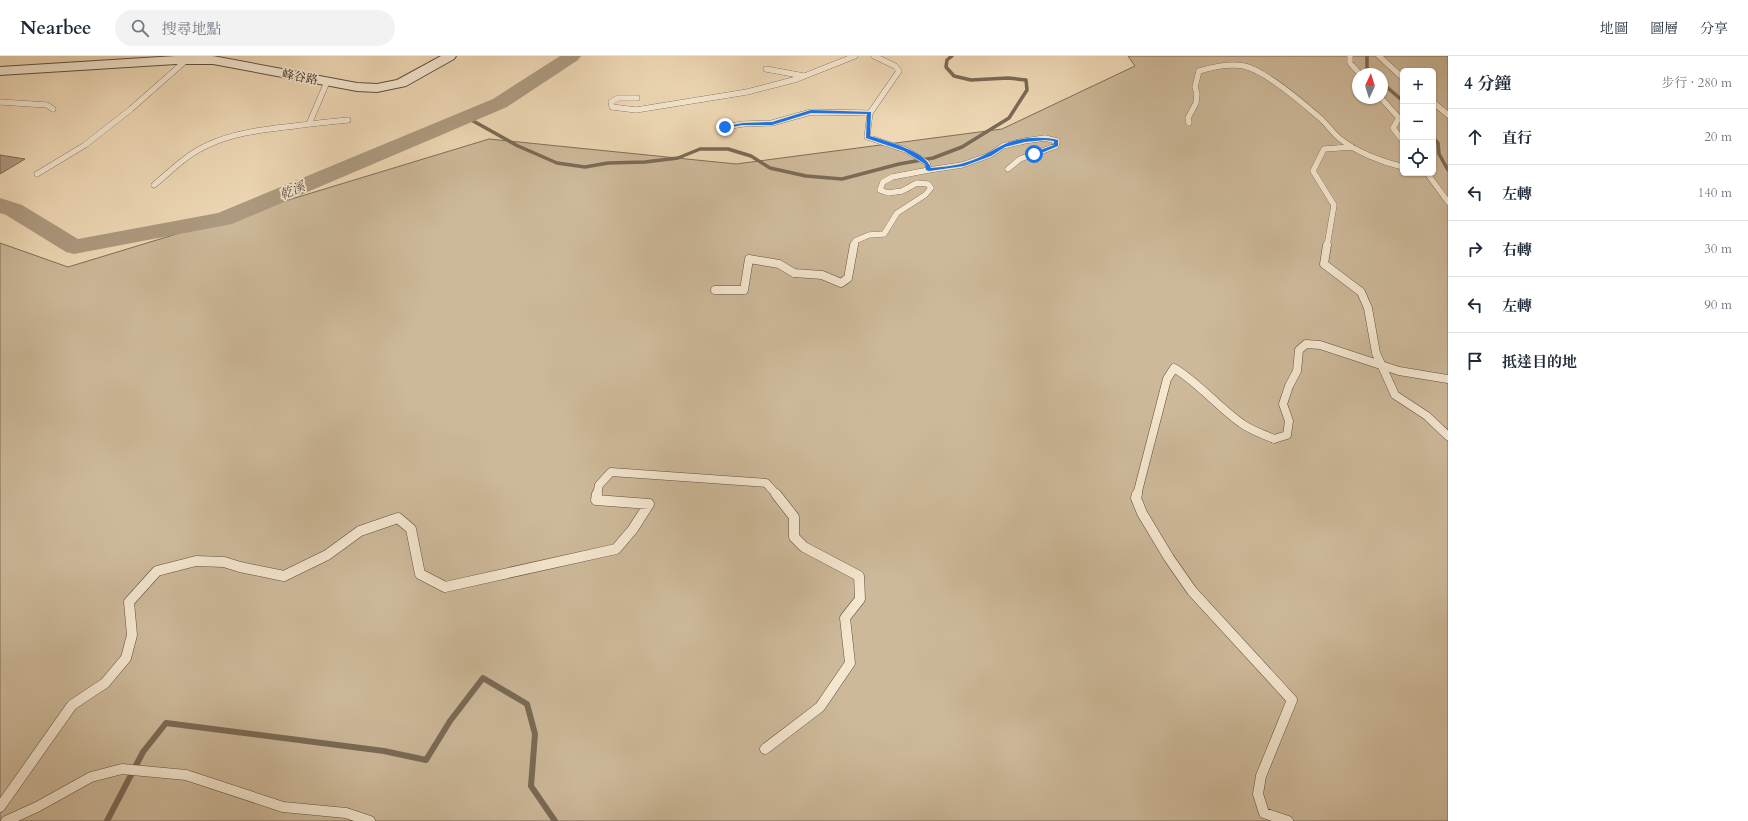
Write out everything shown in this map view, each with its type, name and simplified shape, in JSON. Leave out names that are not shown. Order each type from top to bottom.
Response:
[{"type":"street","name":"峰谷路","points":[[0,71],[189,58],[227,63],[357,87],[377,88],[401,83],[450,56]]},
{"type":"lane","points":[[637,98],[618,98],[612,102],[612,107],[636,110],[662,107],[747,92],[805,76],[855,56]]},
{"type":"lane","points":[[874,56],[895,66],[898,71],[870,113],[867,137],[906,150],[928,166]]},
{"type":"lane","points":[[1350,56],[1350,63],[1355,68]]},
{"type":"lane","points":[[1379,56],[1400,75]]},
{"type":"lane","points":[[37,174],[85,145],[130,109],[189,58]]},
{"type":"lane","points":[[1189,123],[1188,118],[1196,103],[1197,94],[1195,87],[1199,71],[1216,66],[1244,66],[1263,74],[1281,87],[1321,119],[1328,128],[1352,147],[1389,164],[1400,166]]},
{"type":"lane","points":[[766,69],[805,76]]},
{"type":"lane","points":[[309,124],[327,82]]},
{"type":"lane","points":[[0,102],[47,105],[53,109]]},
{"type":"lane","points":[[1386,104],[1399,118],[1393,128],[1402,140]]},
{"type":"lane","points":[[1435,104],[1448,115]]},
{"type":"lane","points":[[725,127],[743,124],[772,124],[811,112],[870,113]]},
{"type":"lane","points":[[154,186],[195,152],[215,141],[237,135],[309,124],[348,120]]},
{"type":"lane","points":[[715,290],[744,290],[749,259],[777,262],[787,266],[794,273],[815,273],[841,283],[848,278],[855,241],[869,235],[884,234],[897,213],[925,195],[931,188],[928,184],[917,183],[902,191],[888,193],[880,190],[883,182],[892,177],[928,166],[962,165],[990,155],[1003,146],[1024,140],[1045,138],[1057,140],[1056,146],[1020,159],[1008,169]]},
{"type":"lane","points":[[1352,147],[1324,149],[1313,171],[1334,205],[1324,264],[1361,292],[1368,308],[1376,353],[1395,395],[1427,416],[1448,436]]},
{"type":"lane","points":[[1429,176],[1448,202]]},
{"type":"lane","points":[[1288,821],[1264,812],[1258,794],[1261,776],[1292,700],[1192,592],[1169,558],[1142,513],[1136,498],[1167,379],[1174,368],[1200,386],[1217,404],[1242,424],[1274,439],[1287,436],[1289,421],[1283,404],[1289,386],[1297,371],[1299,350],[1306,344],[1320,345],[1382,366],[1426,378],[1448,379]]},
{"type":"lane","points":[[0,807],[72,705],[105,683],[126,658],[132,635],[129,602],[157,571],[196,561],[224,562],[240,567],[284,576],[327,555],[360,531],[398,518],[411,529],[420,574],[445,587],[616,549],[633,529],[649,504],[596,500],[599,485],[611,472],[766,483],[780,498],[794,517],[794,537],[804,547],[859,576],[860,599],[845,618],[850,663],[820,707],[764,749]]},
{"type":"lane","points":[[6,821],[37,807],[91,777],[122,769],[186,775],[283,808],[346,814],[370,821]]},
{"type":"shaded area","points":[[1128,56],[1448,56],[1448,821],[0,821],[0,243],[68,267],[489,139],[736,164],[1002,129],[1135,66]]},
{"type":"shaded area","points":[[0,155],[25,159],[0,174]]},
{"type":"waterway","name":"乾溪","points":[[0,205],[14,210],[74,247],[224,219],[500,103],[572,56]]},
{"type":"waterway","points":[[466,117],[518,146],[557,163],[585,167],[608,163],[645,162],[678,158],[700,149],[728,149],[751,156],[770,168],[806,176],[842,179],[899,164],[933,158],[962,147],[1009,118],[1027,90],[1026,80],[1008,78],[971,80],[954,76],[946,67],[947,60],[952,56]]},
{"type":"waterway","points":[[1367,56],[1367,68]]},
{"type":"waterway","points":[[1388,88],[1400,98]]},
{"type":"waterway","points":[[1435,140],[1438,143],[1439,154],[1448,170]]},
{"type":"waterway","points":[[107,821],[143,752],[166,723],[384,751],[426,760],[450,721],[483,678],[527,704],[535,734],[531,786],[555,821]]},
{"type":"route","points":[[725,127],[743,124],[772,124],[811,112],[870,113],[867,137],[906,150],[927,163],[929,170],[962,165],[990,155],[1003,146],[1024,140],[1045,138],[1057,140],[1056,146],[1034,154]]}]
